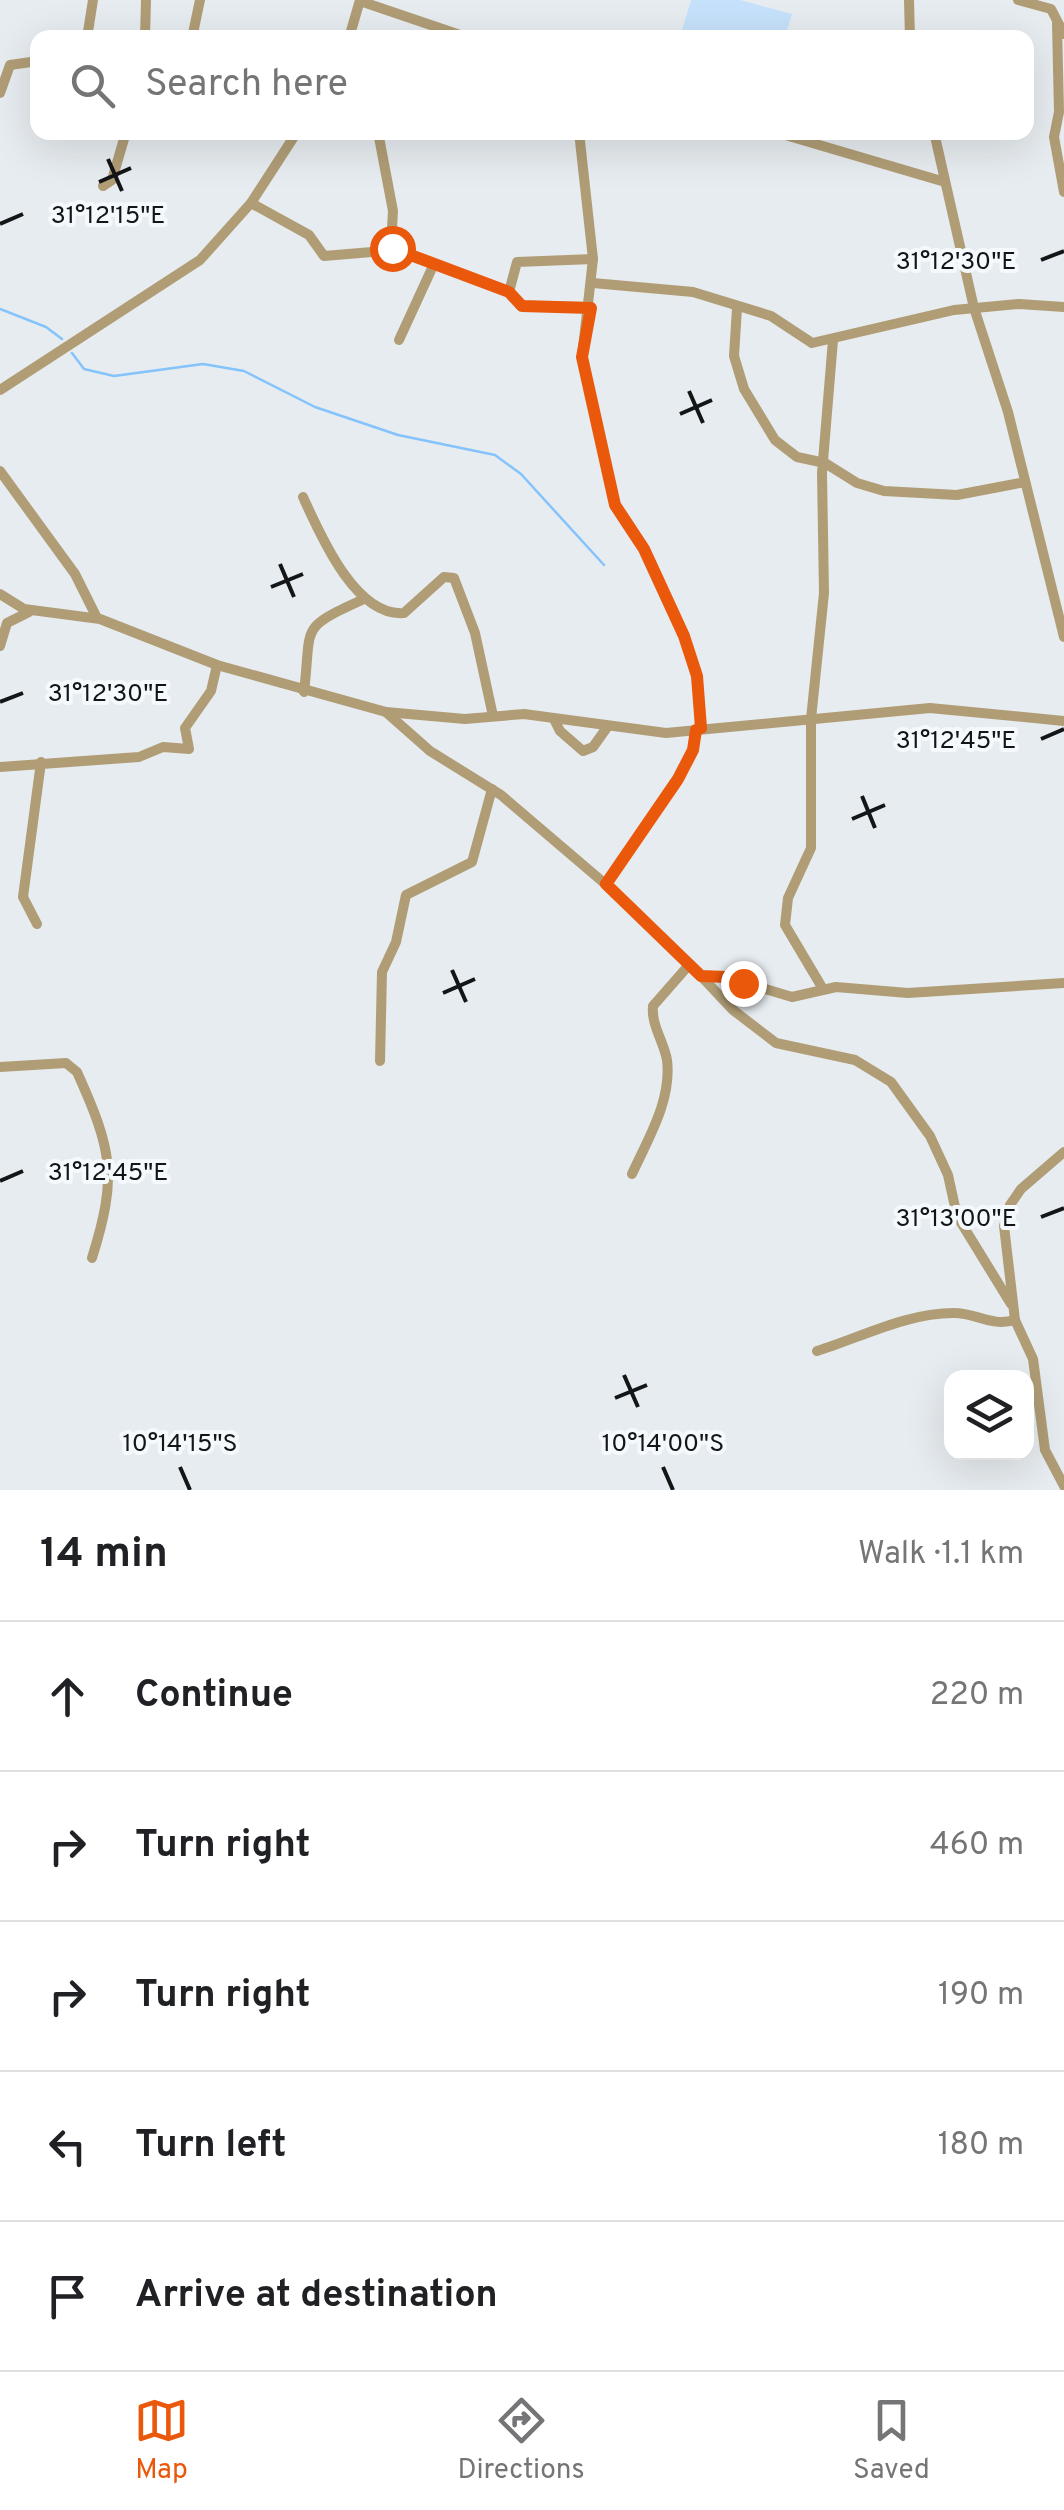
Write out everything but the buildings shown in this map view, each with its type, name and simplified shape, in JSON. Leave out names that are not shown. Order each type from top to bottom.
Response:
[{"type":"street","points":[[88,30],[92,0]]},
{"type":"street","points":[[146,0],[146,30]]},
{"type":"street","points":[[194,30],[200,0]]},
{"type":"street","points":[[351,30],[360,0],[446,30]]},
{"type":"street","points":[[909,0],[910,30]]},
{"type":"street","points":[[1018,0],[1050,9],[1064,34]]},
{"type":"street","points":[[1057,24],[1059,112],[1054,137],[1064,192]]},
{"type":"street","points":[[0,92],[10,65],[30,62]]},
{"type":"street","points":[[103,186],[112,180],[124,140]]},
{"type":"street","points":[[0,390],[187,270],[251,204],[292,140]]},
{"type":"street","points":[[380,140],[393,211],[391,245],[396,250],[509,292],[522,306],[591,308]]},
{"type":"street","points":[[581,140],[593,260],[591,308],[582,357],[615,505],[644,549],[684,636],[697,676],[698,729],[693,750],[678,779],[606,884]]},
{"type":"street","points":[[802,140],[945,182]]},
{"type":"street","points":[[936,140],[974,308],[1025,482],[1064,637]]},
{"type":"street","points":[[251,204],[305,232],[324,256],[396,250]]},
{"type":"street","points":[[509,292],[517,262],[593,260]]},
{"type":"street","points":[[399,340],[433,266]]},
{"type":"street","points":[[593,283],[693,292],[771,316],[812,343],[924,315],[974,308],[1064,307]]},
{"type":"street","points":[[737,308],[734,360],[751,404],[775,440],[796,457],[825,463],[872,488],[934,496],[975,494],[1025,482]]},
{"type":"street","points":[[823,990],[785,925],[788,898],[811,848],[811,719],[824,592],[825,463],[833,340]]},
{"type":"street","points":[[0,471],[75,574],[97,618]]},
{"type":"street","points":[[303,497],[329,552],[364,600],[389,612],[404,613],[417,606],[444,577],[454,578],[474,634],[492,716]]},
{"type":"street","points":[[0,594],[32,612],[97,618],[217,665],[386,712],[465,719],[554,718],[666,733],[930,708],[1064,720]]},
{"type":"street","points":[[304,692],[306,638],[312,625],[364,600]]},
{"type":"street","points":[[0,646],[2,628],[10,620],[32,612]]},
{"type":"street","points":[[0,766],[139,757],[162,747],[189,749],[185,728],[211,691],[217,665]]},
{"type":"street","points":[[386,712],[430,751],[492,790],[606,884],[733,1010],[776,1043],[855,1060],[891,1082],[930,1136],[948,1175],[957,1216],[1012,1304]]},
{"type":"street","points":[[554,718],[583,752],[593,747],[608,726]]},
{"type":"street","points":[[37,924],[24,897],[41,762]]},
{"type":"street","points":[[380,1061],[382,972],[396,942],[406,896],[472,862],[492,790]]},
{"type":"street","points":[[632,1174],[660,1112],[667,1081],[665,1051],[653,1006],[688,966]]},
{"type":"street","points":[[701,976],[726,977],[792,997],[843,987],[908,993],[1064,983]]},
{"type":"street","points":[[0,1067],[66,1063],[77,1072],[109,1156],[106,1214],[92,1258]]},
{"type":"street","points":[[1064,1152],[1010,1204],[1004,1226],[1015,1320],[1033,1359],[1045,1450],[1064,1486]]},
{"type":"street","points":[[817,1351],[913,1318],[957,1313],[992,1324],[1015,1320]]},
{"type":"shaded area","points":[[691,0],[740,0],[792,14],[787,30],[682,30]]},
{"type":"waterway","points":[[0,309],[46,327],[62,339]]},
{"type":"waterway","points":[[72,353],[84,369],[114,376],[203,364],[244,371],[315,407],[398,435],[495,455],[521,474],[604,565]]},
{"type":"route","points":[[392,248],[509,292],[522,306],[591,308],[582,357],[615,505],[644,549],[684,636],[700,692],[701,728],[696,730],[693,750],[664,802],[606,884],[701,976],[726,977],[743,983]]}]
